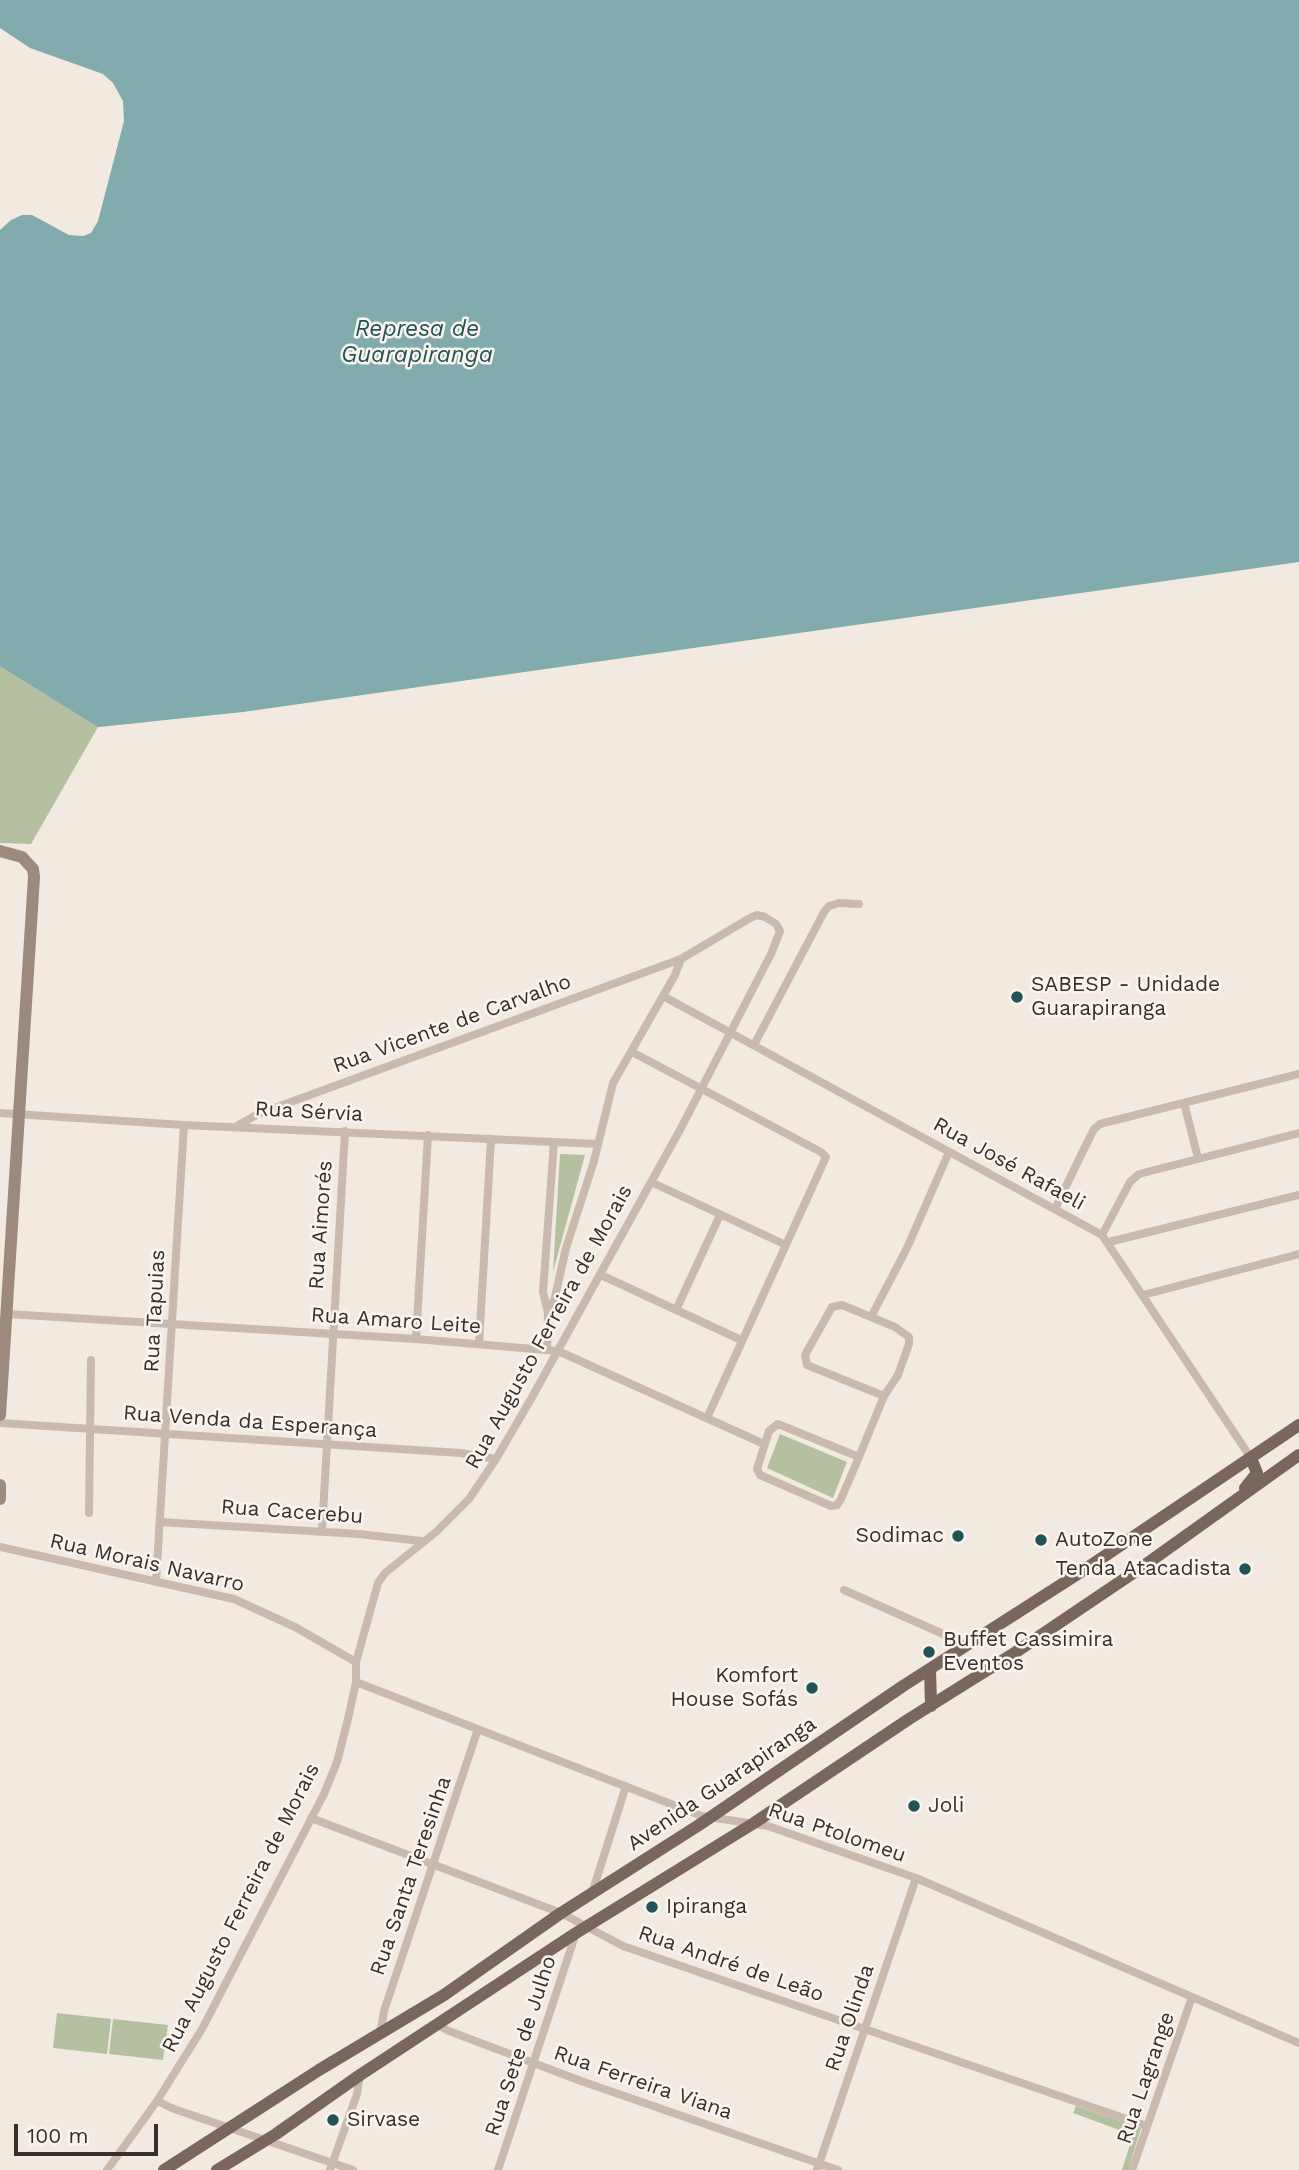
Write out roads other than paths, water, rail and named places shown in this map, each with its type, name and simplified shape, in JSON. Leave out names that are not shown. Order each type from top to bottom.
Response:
[{"type":"main road","name":"Avenida Guarapiranga","points":[[164,2170],[319,2070],[444,1996],[561,1913],[709,1818],[1299,1425]]},
{"type":"main road","points":[[217,2170],[276,2134],[360,2075],[581,1930],[754,1823],[1145,1565],[1299,1455]]},
{"type":"main road","points":[[1235,1502],[1257,1473],[1251,1458]]},
{"type":"main road","points":[[930,1669],[931,1706]]},
{"type":"street","points":[[0,851],[22,857],[29,862],[34,877],[0,1415]]},
{"type":"street","points":[[754,1045],[824,912],[829,906],[839,903],[859,904]]},
{"type":"street","name":"Rua Vicente de Carvalho","points":[[237,1126],[258,1114],[681,959],[757,915],[771,920],[778,927]]},
{"type":"street","name":"Rua Augusto Ferreira de Morais","points":[[107,2170],[157,2101],[202,2029],[337,1762],[356,1682],[356,1662],[378,1583],[385,1573],[436,1531],[469,1499],[496,1459],[601,1275],[701,1089],[777,941],[780,931],[778,927]]},
{"type":"street","points":[[548,1313],[589,1177],[609,1093],[678,971],[681,959]]},
{"type":"street","name":"Rua José Rafaeli","points":[[663,996],[1102,1235],[1251,1458]]},
{"type":"street","points":[[632,1052],[821,1152],[826,1161],[707,1418]]},
{"type":"street","points":[[1055,1209],[1098,1125],[1299,1074]]},
{"type":"street","points":[[1184,1103],[1198,1158]]},
{"type":"street","name":"Rua Sérvia","points":[[0,1113],[184,1125],[597,1144]]},
{"type":"street","name":"Rua Tapuias","points":[[156,1582],[184,1125]]},
{"type":"street","name":"Rua Aimorés","points":[[322,1531],[345,1131]]},
{"type":"street","points":[[1102,1235],[1130,1182],[1139,1174],[1299,1133]]},
{"type":"street","points":[[416,1339],[428,1135]]},
{"type":"street","points":[[479,1344],[491,1139]]},
{"type":"street","points":[[547,1350],[548,1313],[543,1292],[554,1142]]},
{"type":"street","points":[[871,1317],[907,1248],[949,1152]]},
{"type":"street","points":[[651,1182],[786,1245]]},
{"type":"street","points":[[1109,1242],[1299,1195]]},
{"type":"street","points":[[676,1310],[720,1215]]},
{"type":"street","points":[[1143,1295],[1299,1254]]},
{"type":"street","points":[[601,1275],[741,1340]]},
{"type":"street","points":[[859,1457],[782,1424],[772,1427],[757,1465],[760,1475],[827,1504],[837,1505],[859,1457],[884,1396],[898,1375],[909,1337],[895,1327],[842,1305],[832,1307],[805,1355],[807,1365],[884,1396]]},
{"type":"street","name":"Rua Amaro Leite","points":[[7,1314],[416,1339],[558,1351],[764,1444]]},
{"type":"street","points":[[89,1513],[91,1360]]},
{"type":"street","name":"Rua Venda da Esperança","points":[[0,1423],[461,1453],[496,1459]]},
{"type":"street","points":[[0,1485],[0,1499]]},
{"type":"street","name":"Rua Cacerebu","points":[[160,1522],[322,1531],[421,1541]]},
{"type":"street","name":"Rua Morais Navarro","points":[[0,1547],[234,1599],[295,1627],[356,1662]]},
{"type":"street","points":[[844,1590],[968,1645]]},
{"type":"street","name":"Rua Ptolomeu","points":[[356,1682],[709,1818],[754,1823],[850,1853],[916,1878],[1299,2042]]},
{"type":"street","name":"Rua Santa Teresinha","points":[[380,2035],[384,2011],[478,1729]]},
{"type":"street","points":[[592,1893],[626,1786]]},
{"type":"street","name":"Rua André de Leão","points":[[311,1818],[561,1913],[581,1930],[623,1946],[1147,2126]]},
{"type":"street","name":"Rua Olinda","points":[[818,2167],[916,1878]]},
{"type":"street","name":"Rua Sete de Julho","points":[[498,2170],[581,1930]]},
{"type":"street","name":"Rua Lagrange","points":[[1132,2170],[1192,1997]]},
{"type":"street","name":"Rua Ferreira Viana","points":[[437,2025],[818,2167],[838,2170]]},
{"type":"street","points":[[332,2167],[357,2094],[360,2075]]},
{"type":"street","points":[[157,2101],[332,2167],[353,2170]]},
{"type":"water","name":"Represa de Guarapiranga","points":[[0,0],[1299,0],[1299,562],[243,712],[98,727],[0,666],[0,230],[11,220],[22,215],[32,215],[69,235],[83,236],[91,233],[98,221],[124,121],[123,101],[113,83],[103,74],[30,48],[0,28]]},
{"type":"place","name":"SABESP - Unidade Guarapiranga","points":[[1017,997]]},
{"type":"place","name":"Sodimac","points":[[958,1536]]},
{"type":"place","name":"AutoZone","points":[[1041,1540]]},
{"type":"place","name":"Tenda Atacadista","points":[[1245,1569]]},
{"type":"place","name":"Buffet Cassimira Eventos","points":[[929,1652]]},
{"type":"place","name":"Komfort House Sofás","points":[[812,1688]]},
{"type":"place","name":"Joli","points":[[914,1806]]},
{"type":"place","name":"Ipiranga","points":[[652,1907]]},
{"type":"place","name":"Sirvase","points":[[333,2120]]}]
